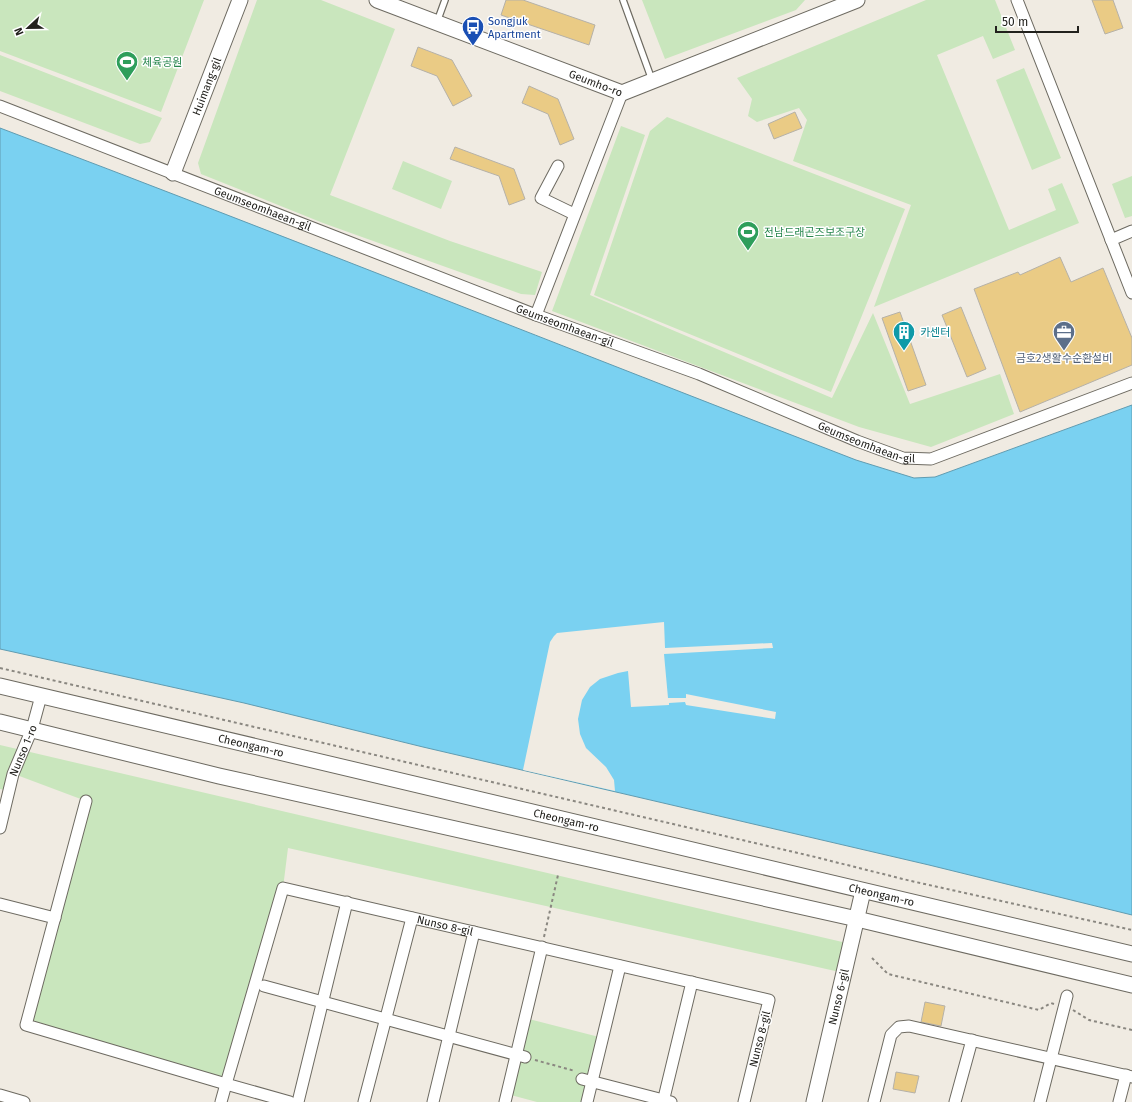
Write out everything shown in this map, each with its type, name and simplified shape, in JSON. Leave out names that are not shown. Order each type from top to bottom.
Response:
[{"type":"main road","name":"Huimang-gil","points":[[173,173],[240,0]]},
{"type":"main road","name":"Geumho-ro","points":[[377,0],[622,92],[652,81],[834,4],[858,0]]},
{"type":"main road","name":"Cheongam-ro","points":[[0,686],[1132,954]]},
{"type":"main road","points":[[0,722],[219,776],[857,919],[1132,985]]},
{"type":"main road","name":"Nunso 6-gil","points":[[814,1102],[863,891]]},
{"type":"street","points":[[1017,0],[1132,293]]},
{"type":"street","points":[[536,315],[622,92]]},
{"type":"street","name":"Geumseomhaean-gil","points":[[0,106],[536,315],[699,374],[857,441],[903,458],[932,459],[1132,383]]},
{"type":"street","points":[[558,166],[541,198],[574,214]]},
{"type":"street","points":[[1111,240],[1132,231]]},
{"type":"street","name":"Nunso 1-ro","points":[[0,828],[14,774],[32,730],[41,696]]},
{"type":"street","points":[[86,801],[26,1025],[290,1102]]},
{"type":"street","name":"Nunso 8-gil","points":[[226,1084],[283,888],[769,1000],[744,1102]]},
{"type":"street","points":[[298,1102],[346,902]]},
{"type":"street","points":[[0,904],[55,918]]},
{"type":"street","points":[[364,1102],[412,918]]},
{"type":"street","points":[[433,1102],[474,932]]},
{"type":"street","points":[[505,1102],[520,1056],[542,948]]},
{"type":"street","points":[[587,1102],[587,1080],[620,966]]},
{"type":"street","points":[[587,1080],[666,1101],[692,982]]},
{"type":"street","points":[[264,986],[520,1056]]},
{"type":"street","points":[[1040,1102],[1066,1001]]},
{"type":"street","points":[[874,1102],[891,1035],[899,1027],[909,1026],[1129,1076],[1119,1102]]},
{"type":"street","points":[[955,1102],[972,1040]]},
{"type":"street","points":[[221,1102],[226,1084]]},
{"type":"street","points":[[0,1095],[24,1102]]},
{"type":"lane","points":[[437,22],[445,0]]},
{"type":"lane","points":[[624,0],[652,81]]},
{"type":"path","points":[[0,668],[811,856],[911,881],[1132,930]]},
{"type":"path","points":[[542,948],[558,875]]},
{"type":"path","points":[[872,958],[888,974],[1039,1010],[1051,1003],[1066,1001],[1072,1008],[1089,1020],[1132,1030]]},
{"type":"path","points":[[520,1056],[584,1073],[587,1080]]},
{"type":"green space","name":"체육공원","points":[[0,0],[204,0],[161,112],[0,51]]},
{"type":"green space","points":[[257,0],[321,0],[395,29],[330,195],[450,241],[542,272],[535,295],[521,294],[323,223],[201,174],[198,163]]},
{"type":"green space","points":[[642,0],[805,0],[796,10],[665,59]]},
{"type":"green space","points":[[926,0],[995,0],[1015,50],[993,59],[983,36],[937,55],[1009,230],[1056,210],[1048,189],[1062,183],[1079,223],[874,307],[911,205],[793,161],[807,120],[799,108],[757,122],[748,116],[752,99],[737,78]]},
{"type":"green space","points":[[0,55],[162,118],[150,142],[140,144],[0,91]]},
{"type":"green space","points":[[1024,68],[1061,158],[1032,170],[996,80]]},
{"type":"green space","name":"전남드래곤즈보조구장","points":[[667,117],[905,209],[831,392],[594,295],[650,131]]},
{"type":"green space","points":[[621,126],[645,135],[590,295],[832,398],[873,313],[910,404],[1000,374],[1014,414],[931,447],[859,427],[552,311]]},
{"type":"green space","points":[[403,161],[452,181],[441,209],[392,189]]},
{"type":"green space","points":[[1132,176],[1132,216],[1125,218],[1112,184]]},
{"type":"green space","points":[[0,745],[851,944],[844,973],[288,848],[283,888],[226,1084],[26,1025],[86,801],[14,774],[9,791],[0,789]]},
{"type":"green space","points":[[525,1018],[603,1038],[587,1102],[537,1102],[507,1094]]},
{"type":"water","points":[[0,128],[856,460],[914,478],[935,477],[1132,405],[1132,915],[929,865],[423,747],[244,703],[0,649]]},
{"type":"pier","points":[[664,622],[665,648],[772,643],[773,648],[664,654],[668,698],[686,698],[686,694],[776,712],[775,719],[686,705],[685,702],[669,703],[669,705],[631,707],[628,671],[618,673],[600,679],[590,687],[582,700],[578,719],[580,734],[586,748],[606,767],[614,780],[615,791],[523,770],[550,642],[554,636],[557,633]]},
{"type":"building","points":[[506,0],[523,0],[595,25],[589,45],[501,15]]},
{"type":"building","points":[[1092,0],[1113,0],[1123,28],[1105,34]]},
{"type":"building","points":[[418,47],[452,60],[472,96],[453,106],[437,76],[411,66]]},
{"type":"building","points":[[529,86],[558,99],[574,139],[560,145],[548,114],[522,103]]},
{"type":"building","points":[[795,112],[802,128],[774,139],[768,124]]},
{"type":"building","points":[[455,147],[514,169],[525,199],[509,205],[499,176],[450,159]]},
{"type":"building","name":"금호2생활수순환설비","points":[[1060,257],[1071,282],[1103,268],[1132,338],[1132,365],[1020,412],[974,289],[1018,272],[1020,275]]},
{"type":"building","points":[[961,307],[986,369],[967,377],[942,315]]},
{"type":"building","name":"카센터","points":[[900,312],[926,385],[908,391],[882,318]]},
{"type":"building","points":[[925,1002],[945,1006],[941,1026],[921,1022]]},
{"type":"building","points":[[896,1072],[919,1076],[915,1093],[893,1089]]},
{"type":"place","name":"Songjuk Apartment","points":[[473,46]]},
{"type":"place","name":"체육공원","points":[[127,82]]},
{"type":"place","name":"전남드래곤즈보조구장","points":[[748,252]]},
{"type":"place","name":"카센터","points":[[904,352]]},
{"type":"place","name":"금호2생활수순환설비","points":[[1064,352]]}]
